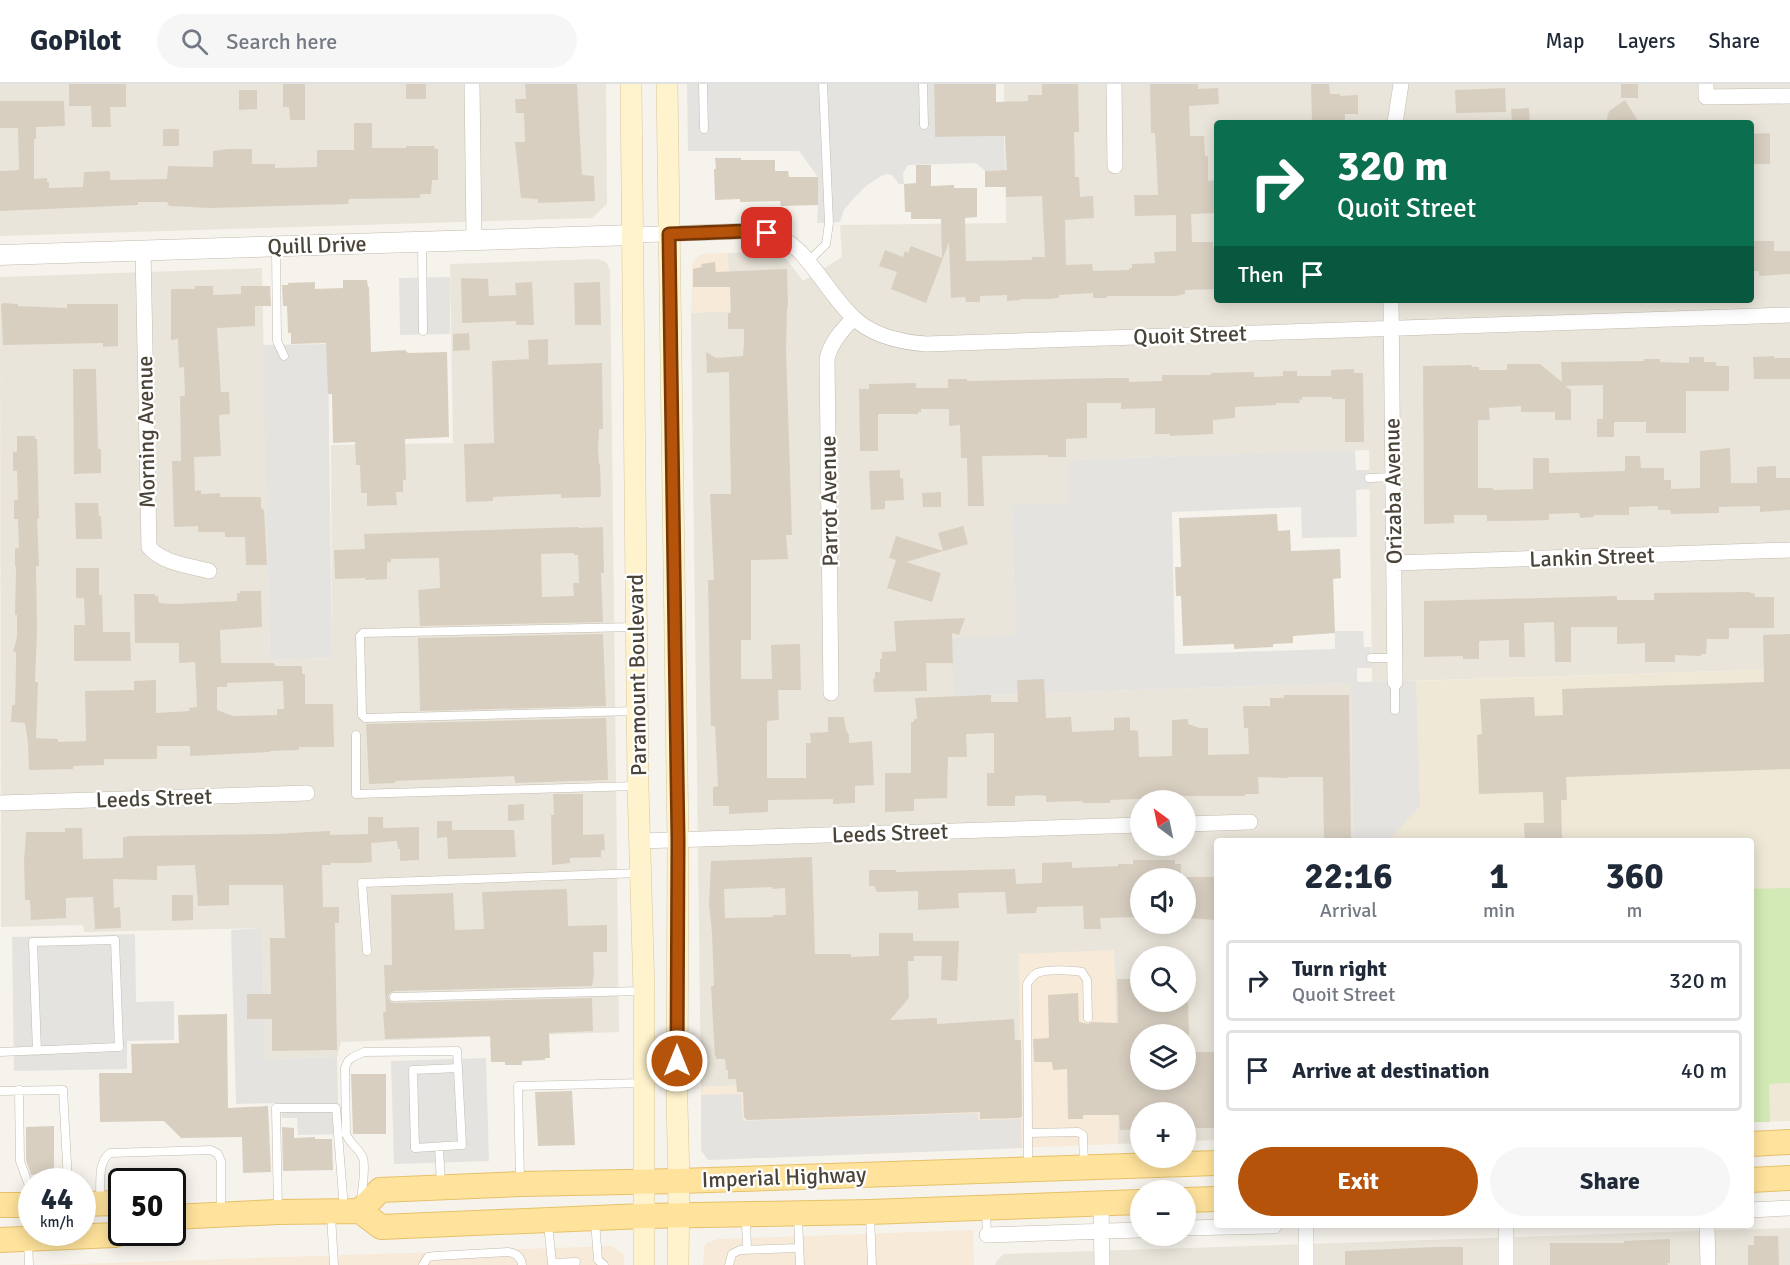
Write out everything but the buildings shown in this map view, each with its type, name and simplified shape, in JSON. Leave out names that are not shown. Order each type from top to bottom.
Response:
[{"type":"main road","name":"Paramount Boulevard","points":[[631,84],[638,786],[644,991],[644,1265]]},
{"type":"main road","name":"Paramount Boulevard","points":[[667,84],[678,840],[678,1265]]},
{"type":"main road","points":[[1754,1144],[1790,1142]]},
{"type":"main road","name":"Imperial Highway","points":[[345,1211],[380,1190],[1214,1163]]},
{"type":"main road","points":[[1754,1179],[1790,1178]]},
{"type":"main road","points":[[1196,1200],[1214,1199]]},
{"type":"main road","name":"Imperial Highway","points":[[345,1211],[381,1227],[644,1216],[870,1212],[1130,1202]]},
{"type":"main road","points":[[0,1204],[18,1205]]},
{"type":"main road","points":[[186,1216],[345,1211]]},
{"type":"main road","points":[[0,1240],[18,1239]]},
{"type":"street","points":[[472,84],[474,239]]},
{"type":"street","points":[[1114,84],[1115,166]]},
{"type":"street","points":[[1395,120],[1401,84]]},
{"type":"street","points":[[1706,91],[1790,96]]},
{"type":"street","name":"Quoit Street","points":[[633,235],[747,231],[767,233],[791,244],[808,261],[854,318],[885,336],[904,342],[926,344],[1790,315]]},
{"type":"street","name":"Quill Drive","points":[[0,255],[633,235]]},
{"type":"street","name":"Morning Avenue","points":[[143,250],[149,547],[172,562],[209,571]]},
{"type":"street","name":"Orizaba Avenue","points":[[1391,303],[1395,681]]},
{"type":"street","name":"Parrot Avenue","points":[[831,693],[827,359],[836,338],[854,318]]},
{"type":"street","name":"Lankin Street","points":[[1394,563],[1790,550]]},
{"type":"street","name":"Leeds Street","points":[[0,803],[307,793]]},
{"type":"street","points":[[1196,824],[1250,822]]},
{"type":"street","name":"Leeds Street","points":[[640,841],[1130,825]]},
{"type":"street","points":[[1101,1203],[1102,1265]]},
{"type":"street","points":[[1754,1210],[1790,1208]]},
{"type":"street","points":[[1196,1228],[1214,1227]]},
{"type":"street","points":[[1306,1228],[1306,1265]]},
{"type":"street","points":[[1506,1228],[1506,1265]]},
{"type":"street","points":[[1707,1228],[1708,1265]]},
{"type":"street","points":[[987,1235],[1130,1230]]},
{"type":"lane","points":[[703,84],[704,129]]},
{"type":"lane","points":[[808,261],[826,244],[829,223],[823,84]]},
{"type":"lane","points":[[923,84],[924,125]]},
{"type":"lane","points":[[422,242],[423,331]]},
{"type":"lane","points":[[276,247],[277,341],[284,356]]},
{"type":"lane","points":[[1369,478],[1393,477]]},
{"type":"lane","points":[[636,627],[363,633],[360,636],[362,715],[365,718],[638,711]]},
{"type":"lane","points":[[1371,658],[1395,658]]},
{"type":"lane","points":[[1395,681],[1395,710]]},
{"type":"lane","points":[[356,735],[356,794],[638,786]]},
{"type":"lane","points":[[367,951],[362,883],[641,873]]},
{"type":"lane","points":[[0,1052],[36,1051],[119,1047],[115,940],[33,942],[36,1051]]},
{"type":"lane","points":[[1028,1169],[1027,984],[1031,977],[1039,972],[1075,970],[1082,972],[1087,980],[1088,1018]]},
{"type":"lane","points":[[393,997],[644,991]]},
{"type":"lane","points":[[334,1265],[345,1211],[363,1159],[346,1134],[345,1068],[348,1061],[364,1052],[458,1051],[462,1145],[415,1148],[413,1070],[458,1068]]},
{"type":"lane","points":[[520,1184],[518,1086],[644,1083]]},
{"type":"lane","points":[[0,1091],[61,1089],[64,1092],[68,1168]]},
{"type":"lane","points":[[19,1090],[20,1161],[23,1168]]},
{"type":"lane","points":[[278,1212],[276,1108],[336,1108],[345,1211]]},
{"type":"lane","points":[[1028,1133],[1078,1132],[1083,1135],[1084,1167]]},
{"type":"lane","points":[[439,1147],[441,1188]]},
{"type":"lane","points":[[101,1204],[102,1166],[104,1158],[110,1153],[211,1150],[218,1154],[221,1161],[221,1215]]},
{"type":"lane","points":[[986,1207],[987,1235]]},
{"type":"lane","points":[[798,1212],[800,1265]]},
{"type":"lane","points":[[870,1212],[872,1265]]},
{"type":"lane","points":[[746,1213],[747,1250]]},
{"type":"lane","points":[[587,1262],[601,1262],[595,1218]]},
{"type":"lane","points":[[548,1220],[552,1264],[576,1262]]},
{"type":"lane","points":[[28,1246],[29,1265]]},
{"type":"lane","points":[[729,1265],[732,1254],[740,1250],[799,1248]]},
{"type":"lane","points":[[423,1265],[428,1257],[508,1252],[519,1257],[522,1265]]},
{"type":"shaded area","points":[[0,84],[606,84],[607,204],[592,218],[0,236]]},
{"type":"shaded area","points":[[687,84],[934,84],[935,137],[1004,136],[1005,170],[985,171],[976,163],[908,165],[903,173],[904,184],[899,184],[892,175],[881,176],[854,198],[844,210],[840,222],[817,223],[818,177],[799,151],[688,151]]},
{"type":"shaded area","points":[[1004,84],[1790,84],[1790,669],[1372,682],[1369,450],[1069,460],[1069,503],[1011,506],[1016,636],[954,696],[1351,683],[1353,838],[1214,838],[1214,1140],[1196,1141],[1196,1102],[1130,1102],[1130,1143],[1118,1144],[1114,950],[1020,1076],[701,1087],[691,313],[730,311],[727,253],[771,252],[788,261],[803,281],[842,257],[840,225],[1006,223]]},
{"type":"shaded area","points":[[727,253],[730,311],[691,313],[692,264],[702,254]]},
{"type":"shaded area","points":[[597,259],[606,262],[610,270],[619,1032],[341,1042],[337,1057],[266,1059],[262,928],[84,932],[83,925],[1,927],[0,277],[262,268],[270,660],[332,658],[331,445],[453,443],[450,264]]},
{"type":"shaded area","points":[[450,277],[450,334],[400,335],[399,278]]},
{"type":"shaded area","points":[[328,344],[332,658],[270,660],[263,345]]},
{"type":"shaded area","points":[[1355,450],[1356,470],[1369,470],[1370,489],[1356,490],[1357,537],[1302,538],[1301,507],[1172,512],[1175,654],[1335,649],[1335,631],[1363,631],[1364,647],[1371,647],[1372,668],[1357,668],[1357,682],[1416,681],[1420,806],[1391,838],[1353,838],[1351,683],[954,696],[952,638],[1016,636],[1011,505],[1069,503],[1069,460]]},
{"type":"shaded area","points":[[1790,669],[1790,1121],[1754,1122],[1754,838],[1353,838],[1351,683]]},
{"type":"shaded area","points":[[262,928],[266,1059],[337,1057],[339,1134],[298,1135],[297,1118],[282,1118],[281,1103],[236,1104],[231,930]]},
{"type":"shaded area","points":[[135,934],[136,1002],[174,1001],[174,1040],[127,1041],[127,1069],[14,1071],[12,937]]},
{"type":"shaded area","points":[[1114,950],[1118,1144],[708,1160],[701,1150],[701,1087],[1020,1075],[1019,954]]},
{"type":"shaded area","points":[[486,1058],[489,1161],[394,1164],[391,1061]]},
{"type":"shaded area","points":[[741,1094],[743,1121],[978,1113],[978,1120],[1021,1119],[1022,1148],[708,1160],[701,1150],[701,1095]]},
{"type":"shaded area","points":[[1790,1228],[1790,1265],[995,1265],[1004,1254]]},
{"type":"shaded area","points":[[973,1230],[974,1265],[703,1265],[704,1247],[707,1243],[718,1239]]},
{"type":"shaded area","points":[[612,1246],[624,1255],[624,1265],[47,1265]]},
{"type":"green space","points":[[1790,888],[1790,1083],[1769,1084],[1770,1122],[1754,1122],[1754,889]]},
{"type":"route","points":[[677,1061],[678,840],[669,234],[747,231],[767,233]]}]
